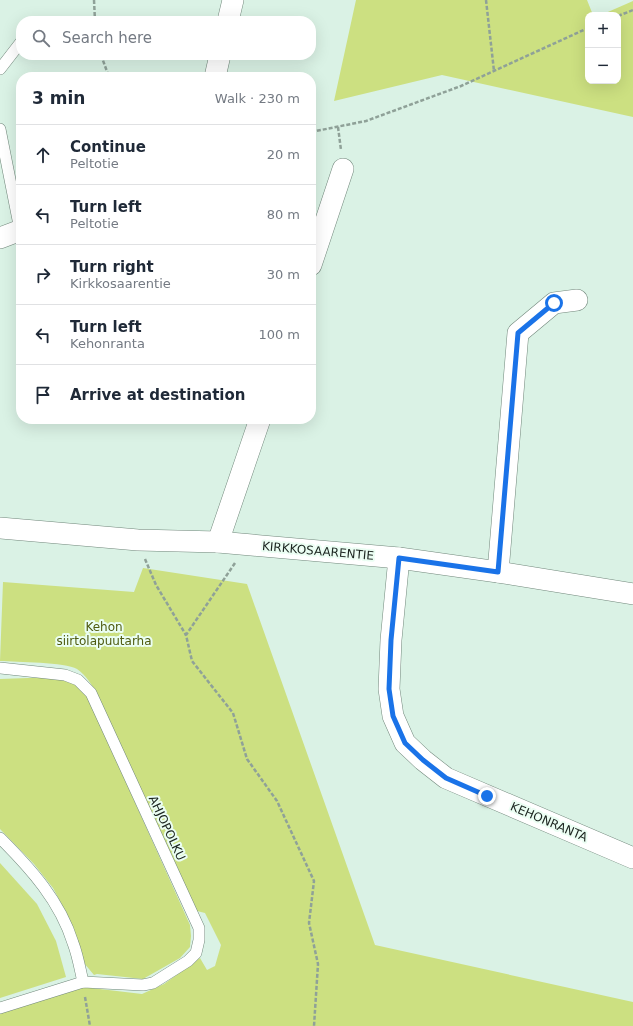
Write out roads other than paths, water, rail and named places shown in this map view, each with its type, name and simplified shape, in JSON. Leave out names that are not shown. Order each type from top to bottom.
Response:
[{"type":"street","points":[[229,16],[233,0]]},
{"type":"street","points":[[216,72],[219,60]]},
{"type":"street","points":[[316,250],[343,169]]},
{"type":"street","points":[[0,238],[16,232]]},
{"type":"street","points":[[498,572],[518,333],[554,303],[577,300]]},
{"type":"street","points":[[218,542],[258,424]]},
{"type":"street","name":"KIRKKOSAARENTIE","points":[[0,528],[138,540],[218,542],[399,558],[498,572],[633,594]]},
{"type":"street","name":"KEHONRANTA","points":[[399,558],[391,640],[389,689],[393,716],[405,743],[423,760],[446,778],[633,858]]},
{"type":"lane","points":[[0,69],[16,48]]},
{"type":"lane","points":[[0,129],[16,210]]},
{"type":"lane","name":"AHJOPOLKU","points":[[0,668],[65,675],[78,680],[91,693],[199,928],[199,940],[196,953],[188,961],[153,983],[143,985],[83,982]]},
{"type":"lane","points":[[0,838],[26,865],[46,889],[62,916],[74,943],[83,982],[0,1008]]},
{"type":"park label","name":"Kehon siirtolapuutarha","points":[[104,634]]}]
